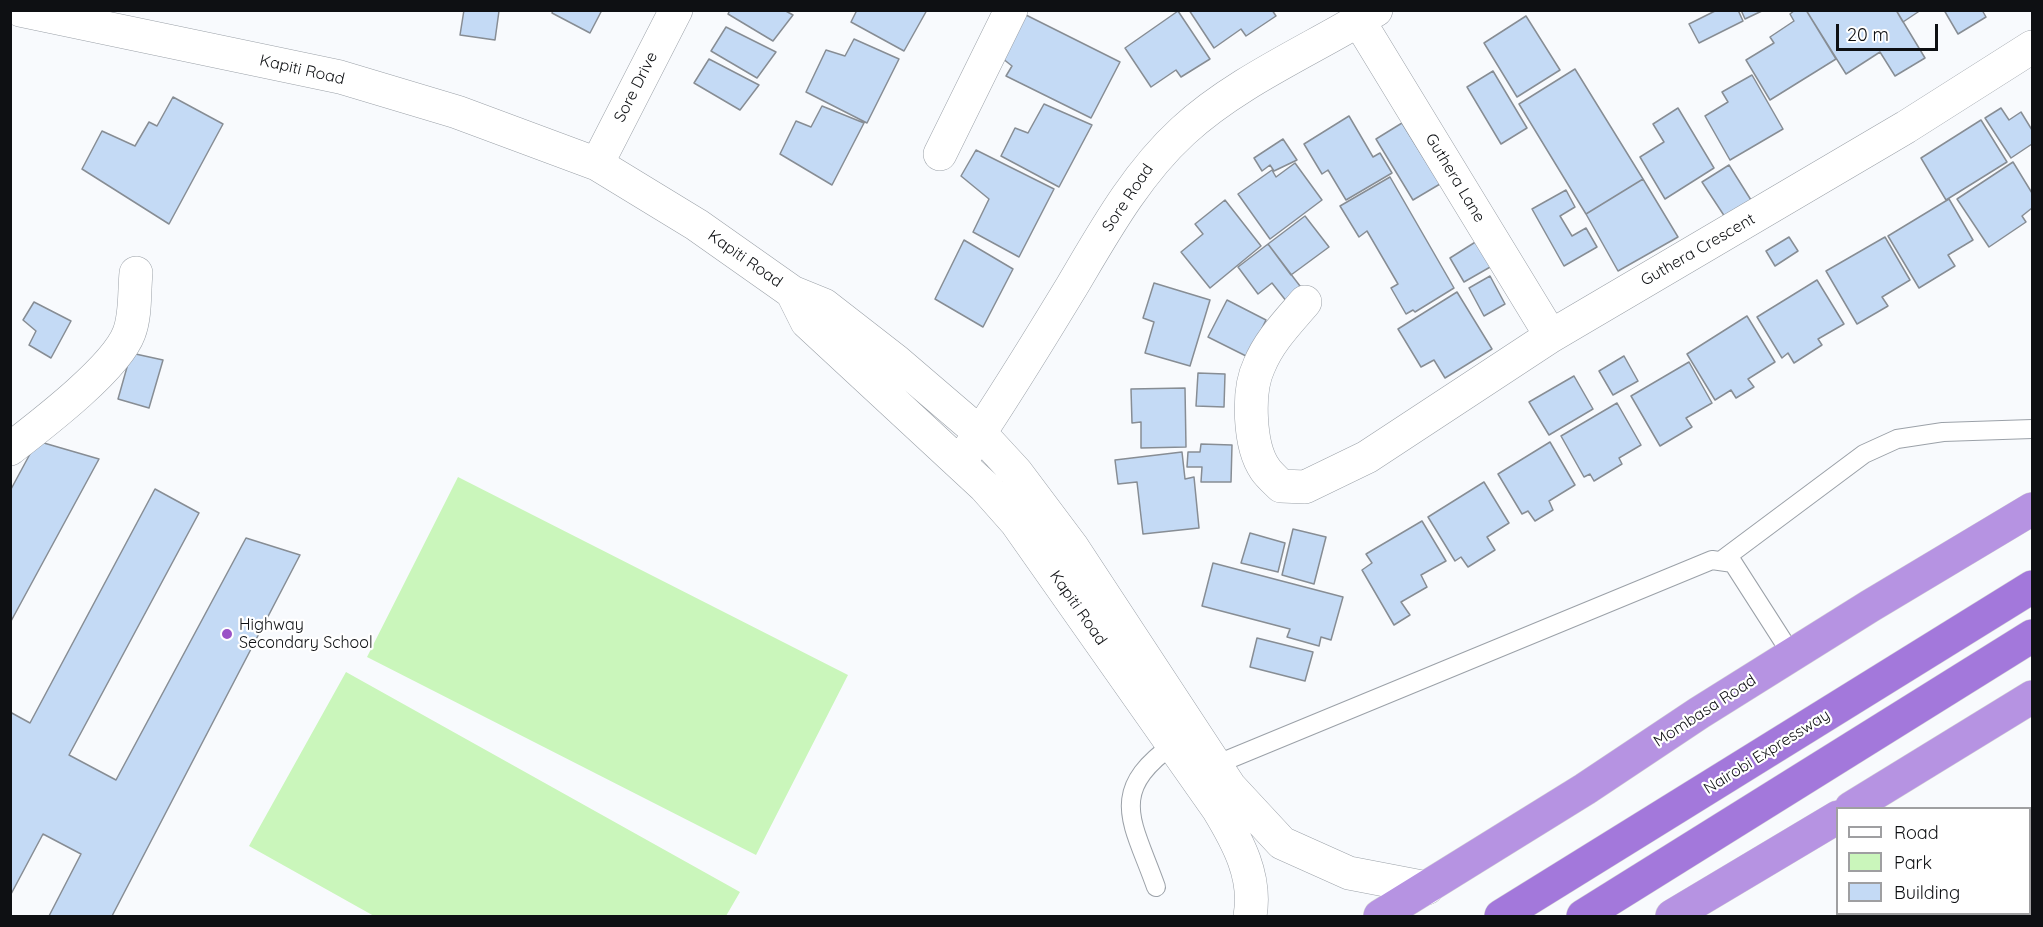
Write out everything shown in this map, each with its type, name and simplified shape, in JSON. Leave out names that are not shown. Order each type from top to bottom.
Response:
[{"type":"highway","name":"Mombasa Road","points":[[1380,916],[1585,789],[1792,655],[2032,509]]},
{"type":"highway","name":"Nairobi Expressway","points":[[1502,916],[2032,587]]},
{"type":"highway","points":[[1582,916],[2032,636]]},
{"type":"highway","points":[[1853,807],[2032,697]]},
{"type":"highway","points":[[1672,916],[1836,818]]},
{"type":"street","name":"Sore Drive","points":[[597,164],[676,10]]},
{"type":"street","points":[[940,154],[1011,10]]},
{"type":"street","name":"Kapiti Road","points":[[25,11],[340,77],[457,112],[597,164],[697,225],[792,292],[807,322],[960,463],[1016,522],[1183,738],[1237,841],[1248,873],[1253,900],[1250,916]]},
{"type":"street","name":"Guthera Lane","points":[[1367,16],[1551,336]]},
{"type":"street","name":"Sore Road","points":[[960,463],[1119,208],[1152,162],[1184,129],[1241,88],[1367,16]]},
{"type":"street","name":"Guthera Crescent","points":[[1305,302],[1278,333],[1258,367],[1251,406],[1254,441],[1264,469],[1281,486],[1305,487],[1367,457],[1551,336],[1906,127],[2032,47]]},
{"type":"street","points":[[10,449],[53,415],[111,361],[121,348],[130,332],[136,273]]},
{"type":"street","points":[[792,292],[824,305],[980,434],[1047,511],[1183,738],[1215,765],[1257,818],[1282,843],[1349,873],[1426,888]]},
{"type":"lane","points":[[1722,560],[1864,454],[1897,439],[1943,432],[2032,429]]},
{"type":"lane","points":[[1215,765],[1712,560],[1733,563],[1792,655]]},
{"type":"lane","points":[[1156,887],[1130,813],[1130,800],[1134,783],[1144,768],[1183,738]]},
{"type":"green space","points":[[458,477],[848,675],[756,855],[367,657]]},
{"type":"green space","points":[[346,672],[740,892],[726,916],[374,916],[249,846]]},
{"type":"building","points":[[464,10],[499,11],[495,40],[460,35]]},
{"type":"building","points":[[553,10],[602,10],[590,33],[552,13]]},
{"type":"building","points":[[730,10],[784,10],[793,15],[773,41],[728,14]]},
{"type":"building","points":[[857,10],[927,10],[904,51],[851,22]]},
{"type":"building","points":[[1189,10],[1272,10],[1276,16],[1246,36],[1241,29],[1214,48]]},
{"type":"building","points":[[1717,10],[1738,10],[1743,21],[1699,43],[1689,24]]},
{"type":"building","points":[[1741,10],[1764,10],[1745,19]]},
{"type":"building","points":[[1795,10],[1806,10],[1836,59],[1770,100],[1746,60],[1774,43],[1770,37],[1794,21],[1790,14]]},
{"type":"building","points":[[1806,10],[1896,10],[1925,58],[1895,76],[1880,52],[1846,74]]},
{"type":"building","points":[[1896,10],[1921,10],[1903,22]]},
{"type":"building","points":[[1944,10],[1982,10],[1986,17],[1958,34]]},
{"type":"building","points":[[1178,11],[1210,59],[1181,77],[1176,70],[1151,87],[1125,48]]},
{"type":"building","points":[[1026,15],[1120,62],[1091,118],[1006,76],[1012,66],[1002,58]]},
{"type":"building","points":[[1526,16],[1560,70],[1517,97],[1484,43]]},
{"type":"building","points":[[726,27],[776,52],[757,78],[711,51]]},
{"type":"building","points":[[854,39],[899,59],[867,123],[806,92],[826,50],[845,56]]},
{"type":"building","points":[[709,59],[759,85],[740,110],[694,83]]},
{"type":"building","points":[[1575,69],[1643,179],[1586,214],[1519,104]]},
{"type":"building","points":[[1493,71],[1527,128],[1501,144],[1467,87]]},
{"type":"building","points":[[1752,75],[1783,129],[1730,160],[1705,116],[1728,102],[1722,92]]},
{"type":"building","points":[[173,97],[223,124],[169,224],[82,169],[102,131],[135,146],[149,122],[157,126]]},
{"type":"building","points":[[1044,104],[1092,125],[1059,187],[1001,156],[1015,128],[1028,133]]},
{"type":"building","points":[[822,106],[864,123],[832,185],[780,154],[796,121],[811,127]]},
{"type":"building","points":[[1678,108],[1714,168],[1665,199],[1640,157],[1664,142],[1653,124]]},
{"type":"building","points":[[2001,108],[2009,120],[2021,112],[2032,130],[2032,144],[2011,158],[1985,118]]},
{"type":"building","points":[[1349,116],[1373,157],[1380,153],[1392,173],[1346,200],[1328,170],[1322,174],[1304,144]]},
{"type":"building","points":[[1981,120],[2007,162],[1946,200],[1921,158]]},
{"type":"building","points":[[1402,123],[1440,184],[1413,200],[1376,139]]},
{"type":"building","points":[[1283,139],[1297,160],[1274,171],[1270,165],[1262,171],[1254,158]]},
{"type":"building","points":[[976,150],[1054,189],[1019,257],[973,232],[989,199],[961,176]]},
{"type":"building","points":[[2013,162],[2032,193],[2032,208],[2022,216],[2026,222],[1989,247],[1957,199]]},
{"type":"building","points":[[1295,163],[1322,200],[1270,239],[1238,194],[1272,170],[1276,177]]},
{"type":"building","points":[[1729,165],[1751,200],[1725,217],[1702,182]]},
{"type":"building","points":[[1390,177],[1454,288],[1415,312],[1413,310],[1406,314],[1391,288],[1398,284],[1367,231],[1359,237],[1340,206]]},
{"type":"building","points":[[1643,179],[1678,237],[1618,271],[1586,214]]},
{"type":"building","points":[[1566,190],[1575,207],[1560,216],[1572,236],[1586,228],[1597,247],[1564,266],[1532,209]]},
{"type":"building","points":[[1949,199],[1973,240],[1948,255],[1955,266],[1919,288],[1888,236]]},
{"type":"building","points":[[1225,200],[1261,246],[1210,288],[1181,252],[1203,234],[1195,224]]},
{"type":"building","points":[[1305,216],[1329,247],[1291,275],[1268,244]]},
{"type":"building","points":[[1789,237],[1798,251],[1775,266],[1766,251]]},
{"type":"building","points":[[1885,237],[1910,280],[1882,297],[1888,306],[1857,324],[1826,271]]},
{"type":"building","points":[[964,240],[1013,269],[983,327],[935,299]]},
{"type":"building","points":[[1477,241],[1492,266],[1464,282],[1450,258]]},
{"type":"building","points":[[1268,244],[1303,290],[1287,302],[1272,283],[1258,294],[1238,267]]},
{"type":"building","points":[[1490,276],[1505,304],[1484,316],[1469,288]]},
{"type":"building","points":[[1817,280],[1844,324],[1818,339],[1822,345],[1794,363],[1788,353],[1782,358],[1757,317]]},
{"type":"building","points":[[1154,283],[1210,300],[1190,366],[1145,353],[1154,322],[1143,318]]},
{"type":"building","points":[[1457,292],[1492,349],[1445,378],[1434,360],[1421,367],[1398,329]]},
{"type":"building","points":[[1227,300],[1266,320],[1248,357],[1208,337]]},
{"type":"building","points":[[34,302],[71,321],[51,358],[29,345],[36,331],[23,320]]},
{"type":"building","points":[[1747,316],[1775,362],[1748,379],[1754,387],[1736,398],[1731,390],[1715,400],[1687,354]]},
{"type":"building","points":[[131,353],[163,360],[149,408],[118,399]]},
{"type":"building","points":[[1624,356],[1638,381],[1613,395],[1599,371]]},
{"type":"building","points":[[1689,362],[1712,403],[1686,418],[1692,427],[1660,446],[1631,396]]},
{"type":"building","points":[[1198,373],[1225,374],[1224,407],[1196,406]]},
{"type":"building","points":[[1574,376],[1593,409],[1549,435],[1529,402]]},
{"type":"building","points":[[1185,388],[1186,447],[1141,448],[1141,422],[1132,423],[1131,389]]},
{"type":"building","points":[[1617,403],[1641,445],[1619,458],[1622,464],[1594,481],[1590,474],[1584,477],[1561,436]]},
{"type":"building","points":[[37,441],[99,459],[10,623],[10,491]]},
{"type":"building","points":[[1550,442],[1575,485],[1549,501],[1553,510],[1535,521],[1528,511],[1522,514],[1498,474]]},
{"type":"building","points":[[1201,444],[1232,445],[1231,482],[1201,482],[1202,467],[1187,467],[1188,452],[1200,452]]},
{"type":"building","points":[[1182,452],[1185,479],[1194,477],[1199,528],[1143,534],[1137,482],[1118,484],[1115,460]]},
{"type":"building","points":[[1484,482],[1509,523],[1487,537],[1495,550],[1468,567],[1461,557],[1455,561],[1428,517]]},
{"type":"building","name":"Highway Secondary School","points":[[155,489],[199,513],[69,755],[116,780],[246,538],[300,555],[112,916],[49,916],[81,854],[43,834],[10,896],[10,712],[30,723]]},
{"type":"building","points":[[1422,521],[1446,561],[1421,575],[1427,587],[1401,602],[1410,615],[1394,625],[1362,570],[1372,563],[1366,554]]},
{"type":"building","points":[[1293,529],[1326,537],[1314,584],[1282,575]]},
{"type":"building","points":[[1250,533],[1285,543],[1278,572],[1241,563]]},
{"type":"building","points":[[1213,563],[1343,597],[1331,640],[1321,637],[1319,646],[1287,637],[1290,629],[1202,606]]},
{"type":"building","points":[[1257,638],[1313,652],[1305,681],[1250,667]]},
{"type":"building","points":[[2032,834],[2032,891],[2031,889]]},
{"type":"building","points":[[1951,915],[1952,916],[1916,916]]},
{"type":"building","points":[[1961,915],[2018,915],[2015,916]]},
{"type":"place","name":"Highway Secondary School","points":[[227,634]]}]
